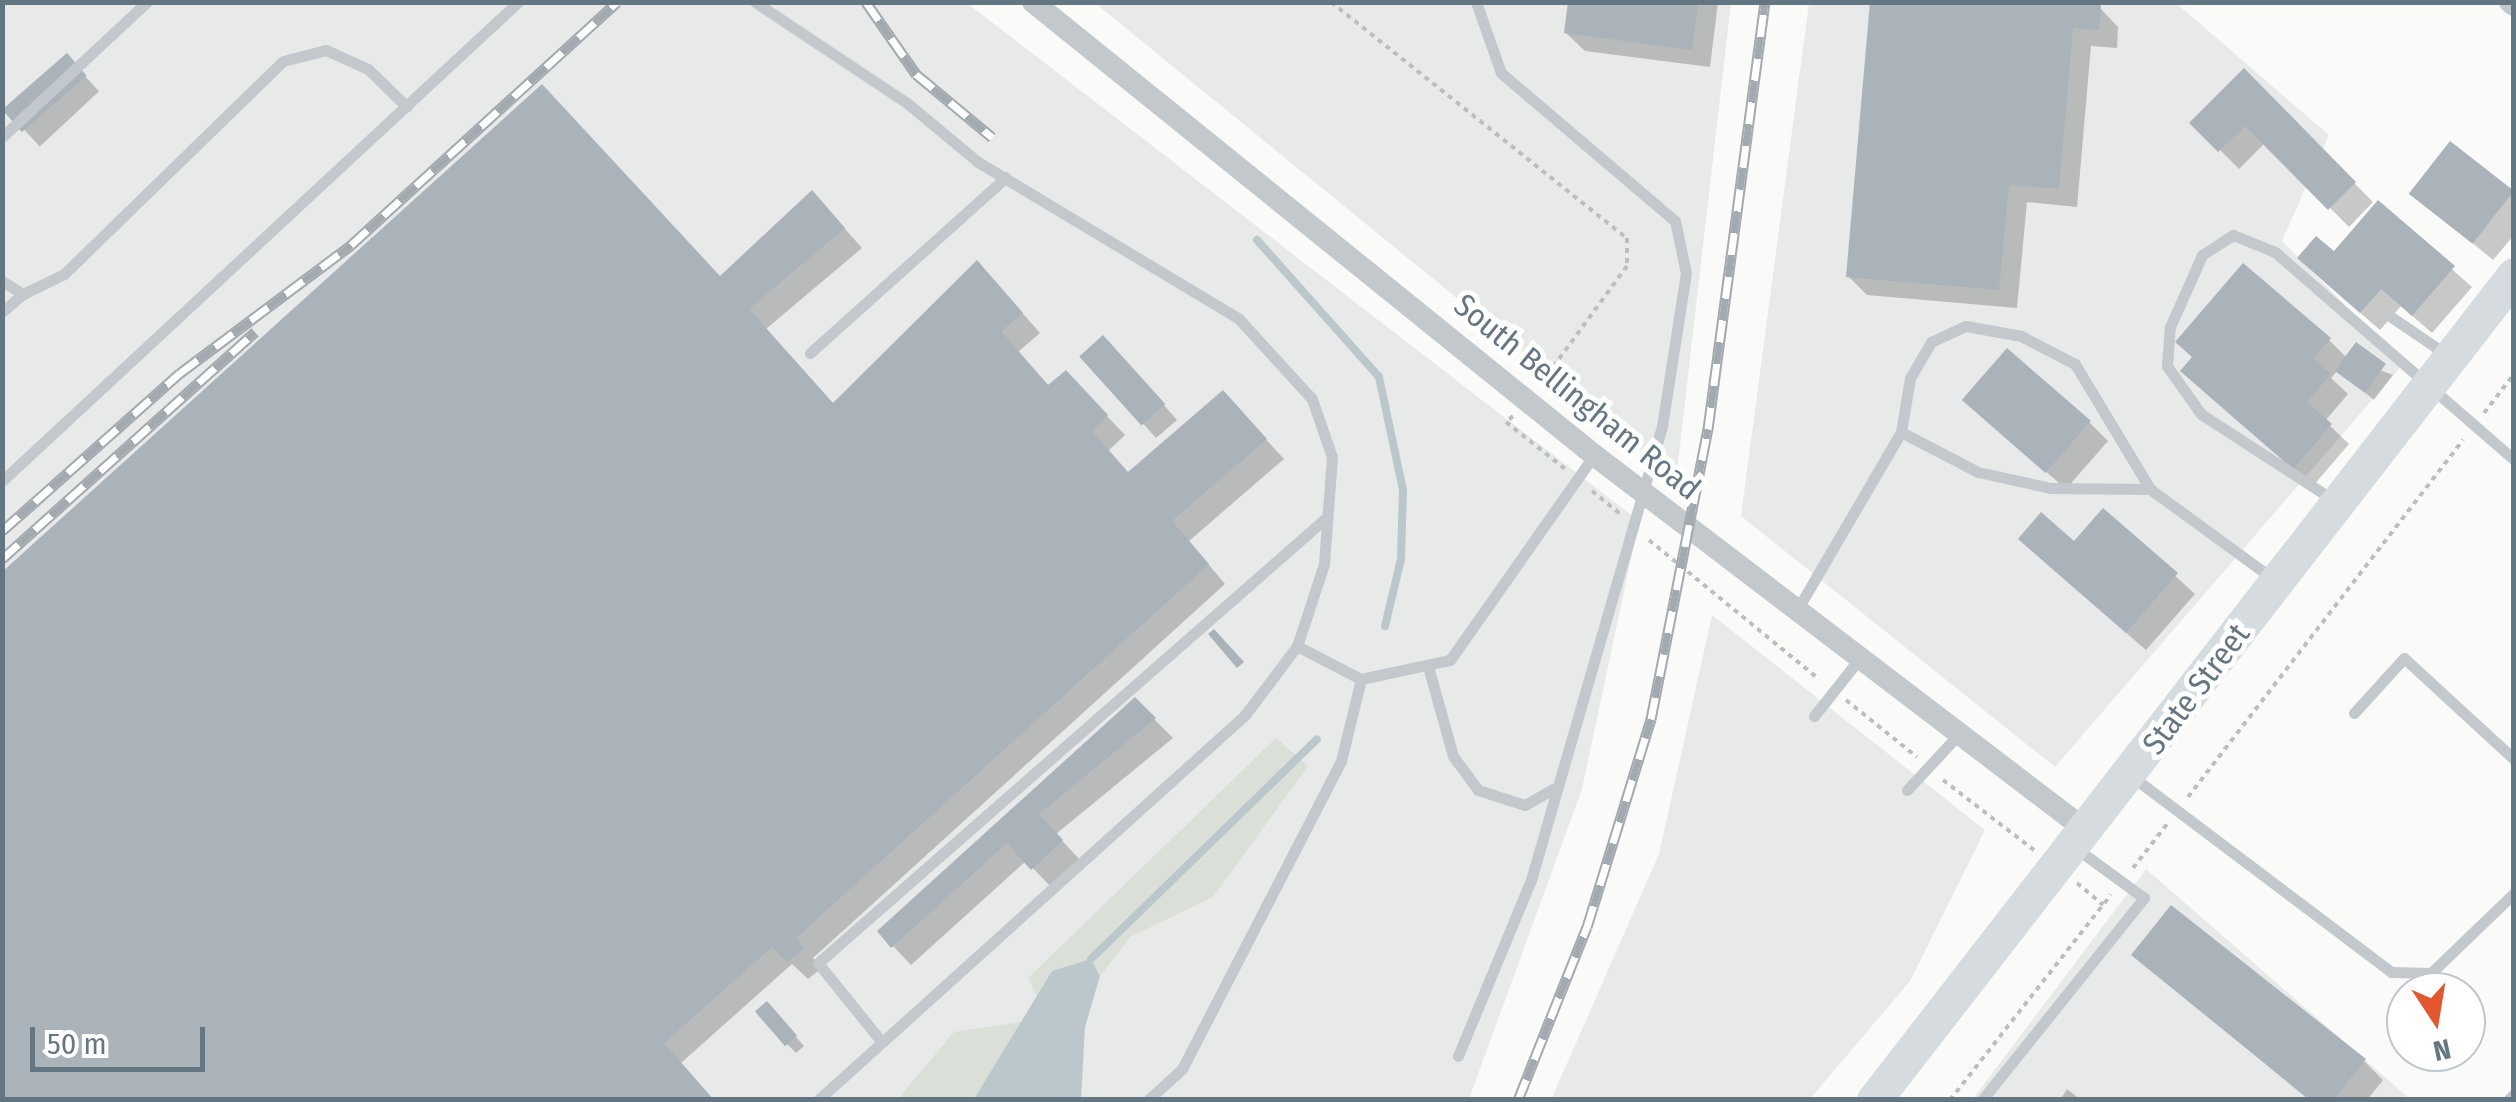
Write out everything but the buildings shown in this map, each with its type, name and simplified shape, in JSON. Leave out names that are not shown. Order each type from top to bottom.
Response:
[{"type":"main road","name":"State Street","points":[[1874,1100],[2074,849],[2450,357],[2507,296]]},
{"type":"street","name":"South Bellingham Road","points":[[1034,2],[1594,455],[1959,734],[2074,849]]},
{"type":"lane","points":[[2,137],[147,2]]},
{"type":"lane","points":[[2,481],[518,2]]},
{"type":"lane","points":[[755,2],[1006,178],[1239,319],[1312,399],[1332,457],[1324,564],[1297,646],[1245,715],[818,1100]]},
{"type":"lane","points":[[1458,1056],[1507,948],[1641,491],[1683,327],[1686,273],[1675,221],[1501,73],[1476,2]]},
{"type":"lane","points":[[2,312],[23,294],[64,274],[283,61],[326,50],[368,68],[407,107]]},
{"type":"lane","points":[[810,353],[1006,178]]},
{"type":"lane","points":[[2339,504],[2179,394],[2167,366],[2170,327],[2202,255],[2233,235],[2275,252],[2425,390],[2514,460]]},
{"type":"lane","points":[[2,281],[23,294]]},
{"type":"lane","points":[[2384,312],[2450,357]]},
{"type":"lane","points":[[1797,610],[1901,432],[1910,378],[1931,342],[1966,326],[2021,336],[2075,364],[2150,489],[2278,582]]},
{"type":"lane","points":[[1901,432],[1978,472],[2051,488],[2150,489]]},
{"type":"lane","points":[[1297,646],[1361,679],[1429,670],[1450,660],[1594,455]]},
{"type":"lane","points":[[881,1042],[818,963],[1327,518]]},
{"type":"lane","points":[[1814,716],[1860,658]]},
{"type":"lane","points":[[2354,712],[2404,658],[2514,759]]},
{"type":"lane","points":[[1429,670],[1453,756],[1478,790],[1525,805],[1552,789]]},
{"type":"lane","points":[[1148,1100],[1182,1069],[1340,761],[1361,679]]},
{"type":"lane","points":[[1907,790],[1959,734]]},
{"type":"lane","points":[[2130,775],[2391,972],[2431,974],[2514,893]]},
{"type":"lane","points":[[1982,1100],[2144,898],[2074,849]]},
{"type":"lane","points":[[2508,1100],[2514,1094]]},
{"type":"path","points":[[1331,2],[1627,238],[1627,266],[1528,402],[1506,422],[1928,766],[2074,849],[2103,905]]},
{"type":"path","points":[[1950,1100],[2514,374]]},
{"type":"shaded area","points":[[2,3],[967,3],[1639,521],[1582,789],[1469,1099],[3,1099]]},
{"type":"shaded area","points":[[1095,3],[1731,3],[1676,480],[1561,383]]},
{"type":"shaded area","points":[[1809,3],[2176,3],[2329,135],[2282,241],[2403,364],[2055,767],[1741,516]]},
{"type":"shaded area","points":[[1712,615],[1985,830],[1910,981],[1810,1099],[1551,1100],[1659,854]]},
{"type":"shaded area","points":[[1276,738],[1308,766],[1213,897],[1130,937],[1100,976],[1091,959],[1052,971],[1037,996],[1028,978]]},
{"type":"shaded area","points":[[2146,869],[2410,1099],[1972,1100]]},
{"type":"shaded area","points":[[1091,959],[1100,976],[1085,1027],[1081,1099],[974,1099],[1052,971]]},
{"type":"shaded area","points":[[1021,1022],[974,1099],[898,1099],[954,1032]]},
{"type":"waterway","points":[[1257,240],[1379,377],[1403,490],[1401,559],[1385,626]]},
{"type":"waterway","points":[[1091,959],[1317,739]]},
{"type":"railway","points":[[2,531],[180,373],[351,245],[617,2]]},
{"type":"railway","points":[[866,2],[916,74],[992,137]]},
{"type":"railway","points":[[1518,1100],[1587,927],[1651,719],[1708,429],[1765,2]]},
{"type":"railway","points":[[2,559],[255,332]]}]
